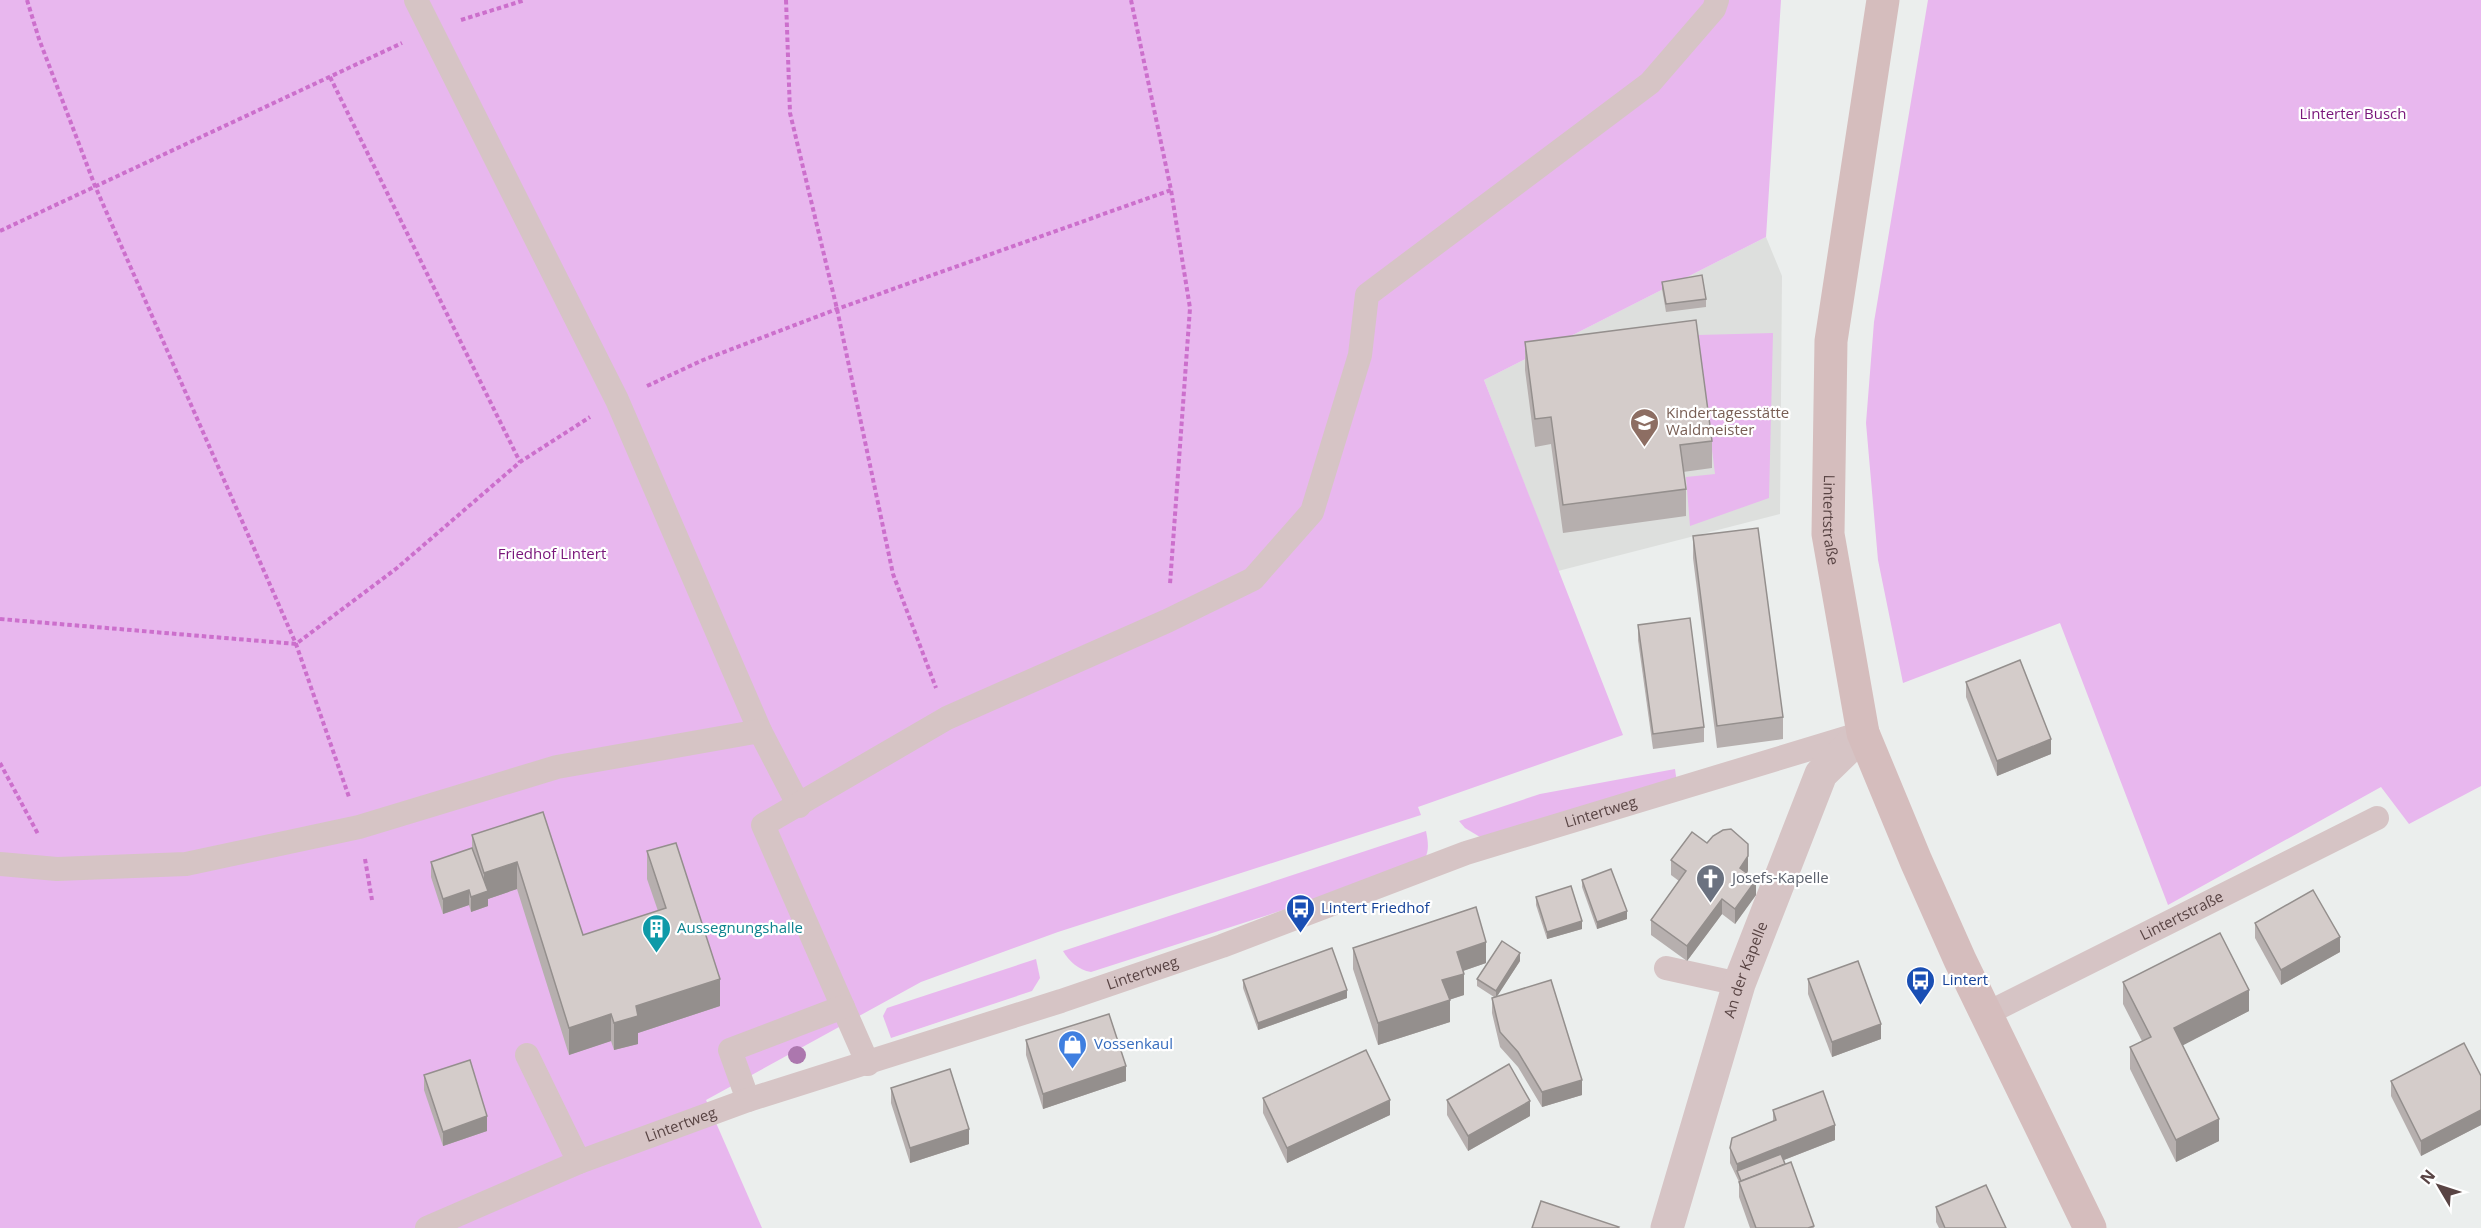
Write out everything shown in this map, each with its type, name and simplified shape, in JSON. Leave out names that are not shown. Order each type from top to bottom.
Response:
[{"type":"main road","name":"Lintertstraße","points":[[1883,0],[1831,341],[1828,534],[1863,733],[1916,861],[1986,1014],[2090,1228]]},
{"type":"street","name":"An der Kapelle","points":[[1667,1228],[1739,984],[1821,774],[1863,733]]},
{"type":"lane","points":[[416,0],[617,400],[760,731],[799,806]]},
{"type":"lane","points":[[1367,295],[1650,83],[1714,9],[1718,0]]},
{"type":"lane","points":[[867,1064],[763,825],[947,718],[1167,621],[1253,579],[1312,512],[1360,355],[1372,269]]},
{"type":"lane","points":[[0,864],[57,869],[186,864],[359,827],[557,767],[760,731]]},
{"type":"lane","name":"Lintertweg","points":[[427,1228],[579,1162],[748,1100],[867,1064],[1222,946],[1466,853],[1863,733]]},
{"type":"lane","name":"Lintertstraße","points":[[1986,1014],[2377,818]]},
{"type":"lane","points":[[1666,968],[1739,984]]},
{"type":"lane","points":[[748,1100],[730,1050],[843,1007]]},
{"type":"lane","points":[[527,1055],[579,1162]]},
{"type":"path","points":[[27,0],[39,39],[95,186],[296,644],[359,827],[372,900]]},
{"type":"path","points":[[0,231],[431,29],[525,0]]},
{"type":"path","points":[[786,0],[790,113],[837,309],[893,574],[947,718]]},
{"type":"path","points":[[1131,0],[1171,190],[1190,308],[1167,621]]},
{"type":"path","points":[[330,78],[520,462]]},
{"type":"path","points":[[0,619],[296,644],[397,568],[520,462],[617,400],[703,360],[837,309],[1171,190]]},
{"type":"path","points":[[0,763],[57,869]]},
{"type":"shaded area","name":"Kindertagesstätte Waldmeister","points":[[1766,237],[1782,276],[1780,514],[1558,571],[1484,380]]},
{"type":"green space","name":"Friedhof Lintert","points":[[0,0],[1781,0],[1766,237],[1484,380],[1623,735],[1418,807],[1421,815],[1058,932],[921,982],[706,1100],[762,1228],[0,1228]]},
{"type":"green space","name":"Linterter Busch","points":[[1928,0],[2481,0],[2481,786],[2409,824],[2381,787],[2168,905],[2060,623],[1903,683],[1878,560],[1866,423],[1874,322]]},
{"type":"green space","points":[[1773,333],[1769,498],[1690,526],[1686,477],[1715,474],[1698,335]]},
{"type":"green space","points":[[1675,769],[1677,783],[1480,837],[1465,828],[1459,821],[1540,794]]},
{"type":"green space","points":[[1426,831],[1428,851],[1417,867],[1091,972],[1074,964],[1063,951]]},
{"type":"green space","points":[[1036,959],[1040,978],[1032,991],[891,1038],[883,1016],[887,1008]]},
{"type":"building","points":[[1702,275],[1706,299],[1666,304],[1662,282]]},
{"type":"building","points":[[1696,320],[1712,441],[1680,445],[1686,489],[1563,505],[1551,417],[1535,419],[1525,342]]},
{"type":"building","points":[[1758,528],[1783,717],[1717,726],[1693,536]]},
{"type":"building","points":[[1690,618],[1704,727],[1653,734],[1638,625]]},
{"type":"building","points":[[2020,660],[2051,739],[1997,761],[1966,682]]},
{"type":"building","name":"Aussegnungshalle","points":[[543,812],[583,935],[666,908],[647,851],[676,843],[720,979],[636,1006],[638,1016],[614,1023],[611,1014],[569,1028],[517,862],[484,873],[472,835]]},
{"type":"building","name":"Josefs-Kapelle","points":[[1731,829],[1748,844],[1748,856],[1740,868],[1756,880],[1735,909],[1722,899],[1687,946],[1651,920],[1686,871],[1671,860],[1692,832],[1707,843],[1723,830]]},
{"type":"building","points":[[472,848],[488,891],[471,897],[469,890],[443,899],[431,862]]},
{"type":"building","points":[[1611,869],[1627,911],[1597,922],[1582,880]]},
{"type":"building","points":[[1571,886],[1582,921],[1547,932],[1536,897]]},
{"type":"building","points":[[2313,890],[2340,937],[2281,970],[2255,923]]},
{"type":"building","points":[[1476,907],[1486,942],[1457,952],[1464,974],[1442,980],[1450,1000],[1378,1023],[1353,948]]},
{"type":"building","points":[[2220,933],[2249,990],[2174,1028],[2219,1119],[2176,1140],[2130,1047],[2151,1037],[2123,982]]},
{"type":"building","points":[[1502,941],[1520,953],[1496,991],[1477,979]]},
{"type":"building","points":[[1332,948],[1347,990],[1258,1023],[1243,980]]},
{"type":"building","points":[[1858,961],[1881,1024],[1832,1042],[1808,979]]},
{"type":"building","points":[[1551,980],[1582,1080],[1542,1092],[1518,1052],[1500,1032],[1492,998]]},
{"type":"building","points":[[1109,1014],[1126,1066],[1043,1094],[1026,1040]]},
{"type":"building","points":[[2464,1043],[2481,1076],[2481,1110],[2421,1141],[2391,1081]]},
{"type":"building","points":[[1366,1050],[1390,1100],[1287,1148],[1263,1098]]},
{"type":"building","points":[[470,1060],[487,1116],[443,1132],[424,1075]]},
{"type":"building","points":[[1509,1064],[1530,1101],[1468,1136],[1447,1100]]},
{"type":"building","points":[[950,1069],[969,1129],[910,1148],[891,1088]]},
{"type":"building","points":[[1823,1091],[1835,1125],[1737,1164],[1730,1148],[1732,1138],[1776,1120],[1773,1110]]},
{"type":"building","points":[[1781,1154],[1785,1164],[1741,1181],[1737,1171]]},
{"type":"building","points":[[1791,1162],[1814,1226],[1756,1228],[1739,1182]]},
{"type":"building","points":[[1986,1185],[2006,1228],[1945,1228],[1936,1207]]},
{"type":"building","points":[[1541,1201],[1619,1227],[1532,1228]]},
{"type":"place","name":"Kindertagesstätte Waldmeister","points":[[1645,448]]},
{"type":"place","name":"Josefs-Kapelle","points":[[1711,904]]},
{"type":"place","name":"Lintert Friedhof","points":[[1300,934]]},
{"type":"place","name":"Aussegnungshalle","points":[[656,954]]},
{"type":"place","name":"Lintert","points":[[1921,1006]]},
{"type":"place","name":"Vossenkaul","points":[[1073,1070]]}]
